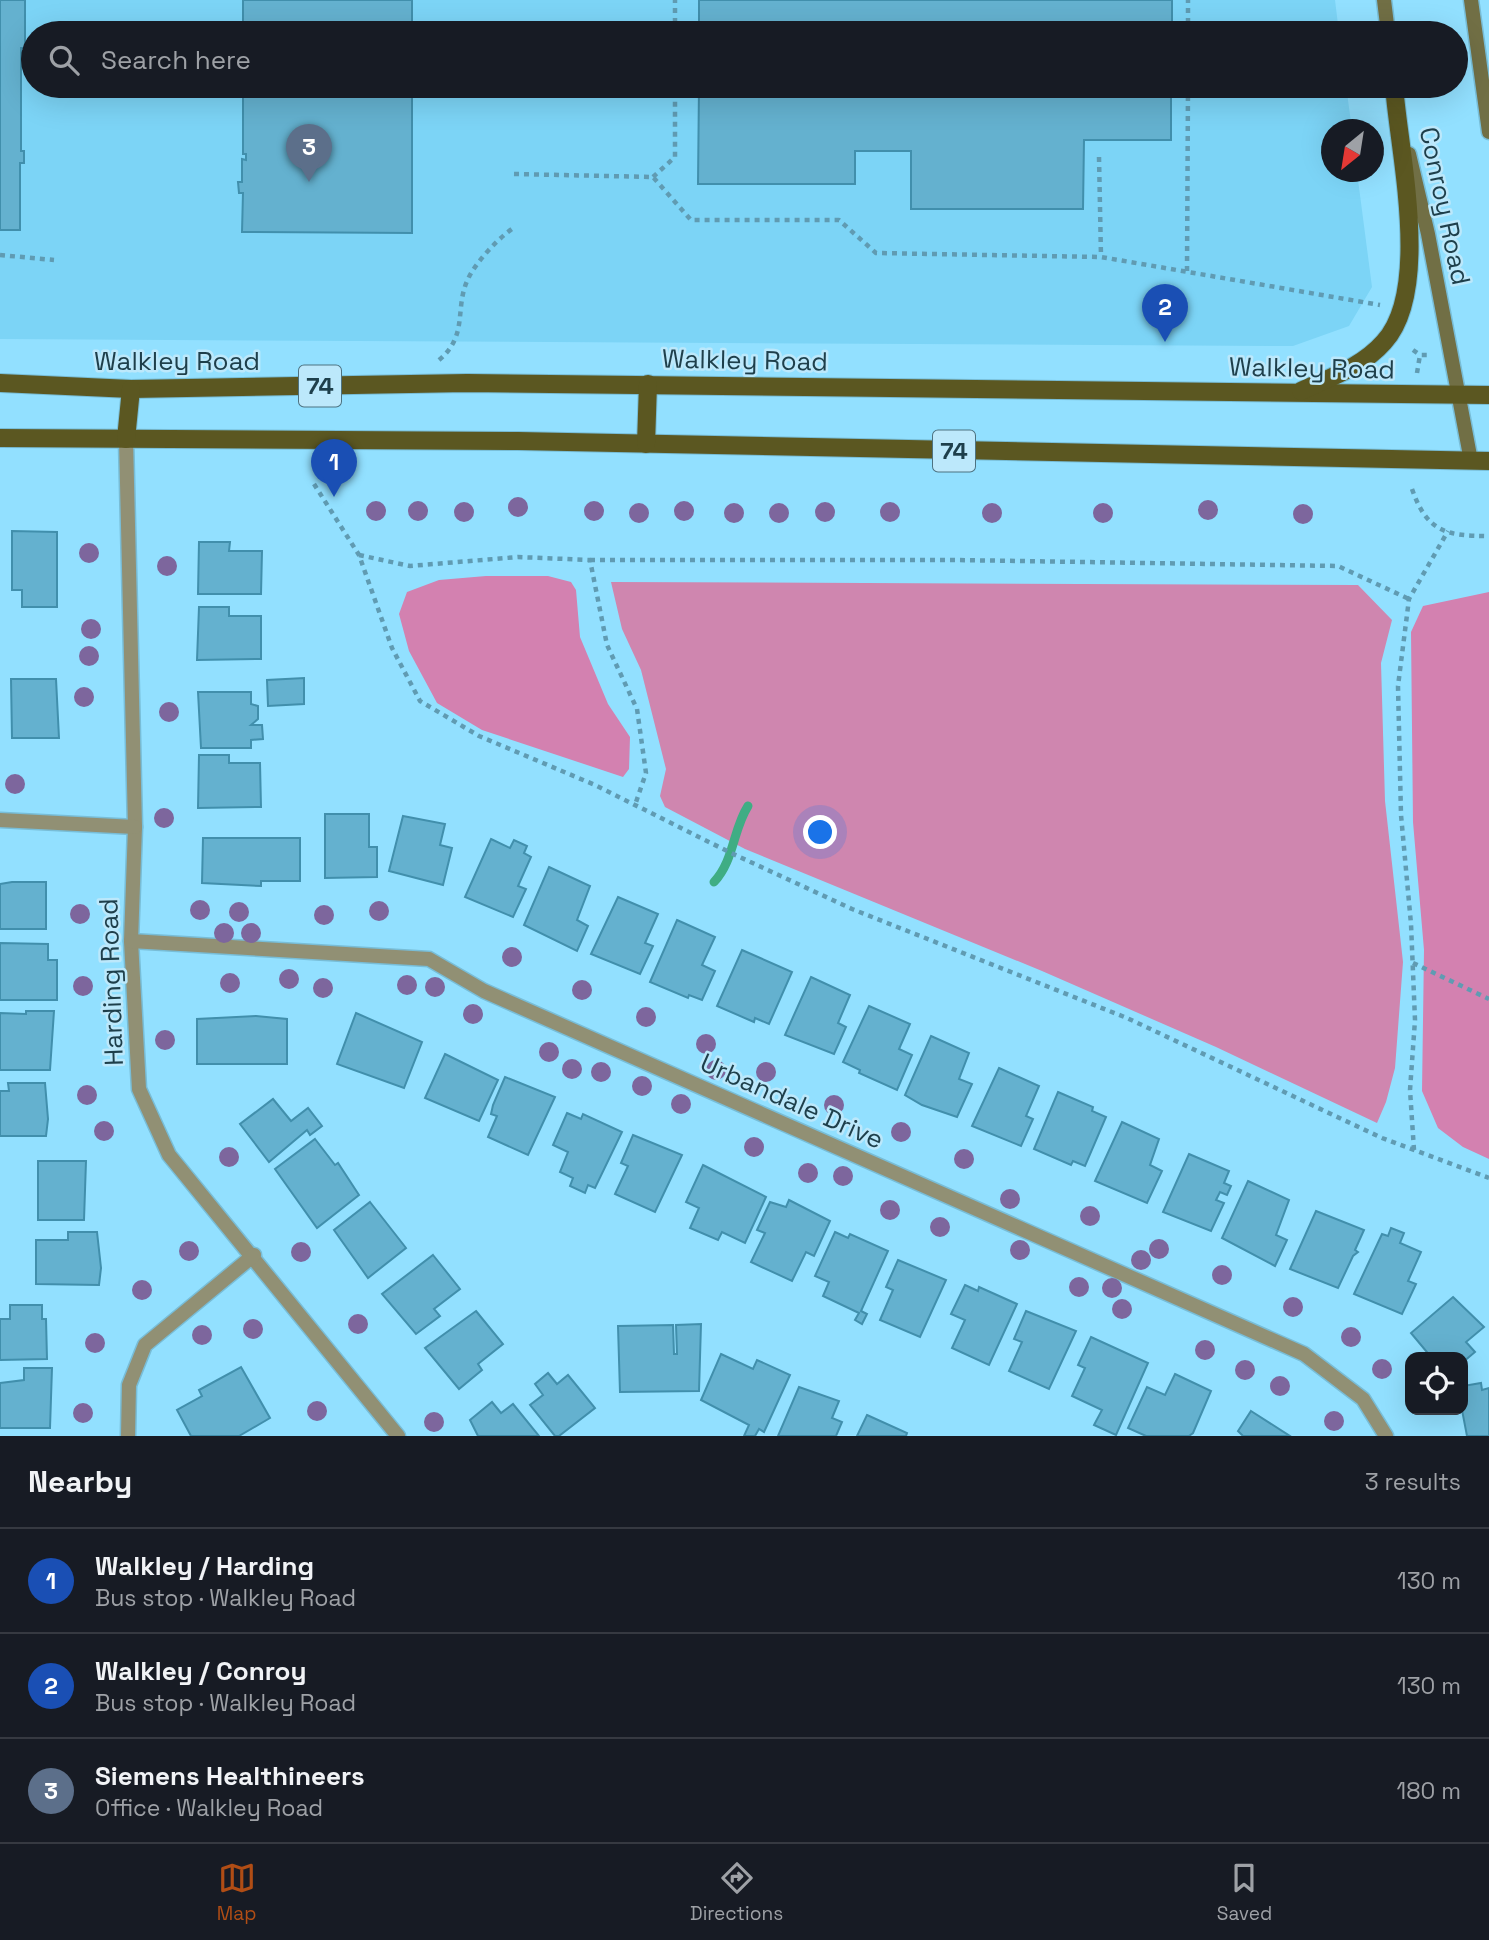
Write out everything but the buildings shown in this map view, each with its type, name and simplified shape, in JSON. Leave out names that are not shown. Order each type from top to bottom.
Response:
[{"type":"main road","points":[[1384,0],[1387,21]]},
{"type":"main road","points":[[1471,0],[1489,132]]},
{"type":"main road","points":[[1293,394],[1351,369],[1369,356],[1395,327],[1403,307],[1411,257],[1395,98]]},
{"type":"main road","name":"Conroy Road","points":[[1396,98],[1428,234],[1460,396],[1480,461]]},
{"type":"main road","name":"Walkley Road","points":[[0,383],[131,389],[467,383],[1489,396]]},
{"type":"main road","points":[[646,444],[648,384]]},
{"type":"main road","points":[[126,439],[131,389]]},
{"type":"main road","name":"74","points":[[0,438],[646,444],[1480,461]]},
{"type":"street","name":"Harding Road","points":[[126,439],[135,827],[131,942],[139,1089],[169,1155],[254,1255],[398,1436]]},
{"type":"street","points":[[0,820],[135,827]]},
{"type":"street","name":"Urbandale Drive","points":[[131,942],[429,959],[484,991],[1304,1354],[1363,1399],[1386,1436]]},
{"type":"street","points":[[128,1436],[129,1385],[145,1345],[254,1255]]},
{"type":"path","points":[[675,0],[675,21]]},
{"type":"path","points":[[1188,0],[1188,21]]},
{"type":"path","points":[[514,174],[653,177],[675,157],[675,98]]},
{"type":"path","points":[[1187,271],[1188,98]]},
{"type":"path","points":[[1099,157],[1101,257]]},
{"type":"path","points":[[653,177],[691,220],[839,220],[876,253],[1101,257],[1382,305]]},
{"type":"path","points":[[432,364],[442,358],[456,337],[468,279],[501,236],[515,227]]},
{"type":"path","points":[[0,255],[54,260]]},
{"type":"path","points":[[1413,350],[1420,355],[1434,355]]},
{"type":"path","points":[[1417,374],[1420,355]]},
{"type":"path","points":[[314,484],[359,555],[392,648],[420,701],[479,736],[635,805],[852,909],[1127,1018],[1314,1107],[1414,1150],[1489,1178]]},
{"type":"path","points":[[1412,489],[1418,507],[1430,524],[1461,536],[1489,536]]},
{"type":"path","points":[[1414,1150],[1410,1090],[1415,1020],[1401,815],[1398,686],[1409,600],[1448,531]]},
{"type":"path","points":[[359,555],[410,566],[518,557],[590,560],[956,560],[1338,566],[1409,600]]},
{"type":"path","points":[[590,560],[607,645],[637,709],[646,773],[635,805]]},
{"type":"path","points":[[1413,963],[1489,999]]},
{"type":"shaded area","points":[[0,0],[1335,0],[1338,21],[21,21],[21,98],[1348,98],[1351,119],[1321,119],[1321,182],[1358,182],[1372,287],[1349,326],[1293,346],[0,339]]},
{"type":"shaded area","points":[[486,576],[548,576],[571,582],[576,590],[580,637],[608,704],[630,737],[629,769],[623,777],[482,730],[437,703],[409,651],[399,614],[407,592],[439,580]]},
{"type":"shaded area","points":[[611,582],[1358,585],[1392,620],[1381,663],[1385,801],[1403,962],[1395,1068],[1377,1123],[1216,1047],[1042,971],[745,849],[665,807],[660,796],[666,769],[641,670],[622,629]]},
{"type":"shaded area","points":[[1489,592],[1489,1159],[1463,1147],[1438,1128],[1422,1091],[1424,950],[1413,822],[1411,632],[1423,606]]},
{"type":"waterway","points":[[714,882],[726,864],[748,806]]},
{"type":"place","name":"Siemens Healthineers","points":[[309,182]]},
{"type":"place","name":"Walkley / Conroy","points":[[1165,342]]},
{"type":"place","name":"Walkley / Harding","points":[[334,497]]}]
